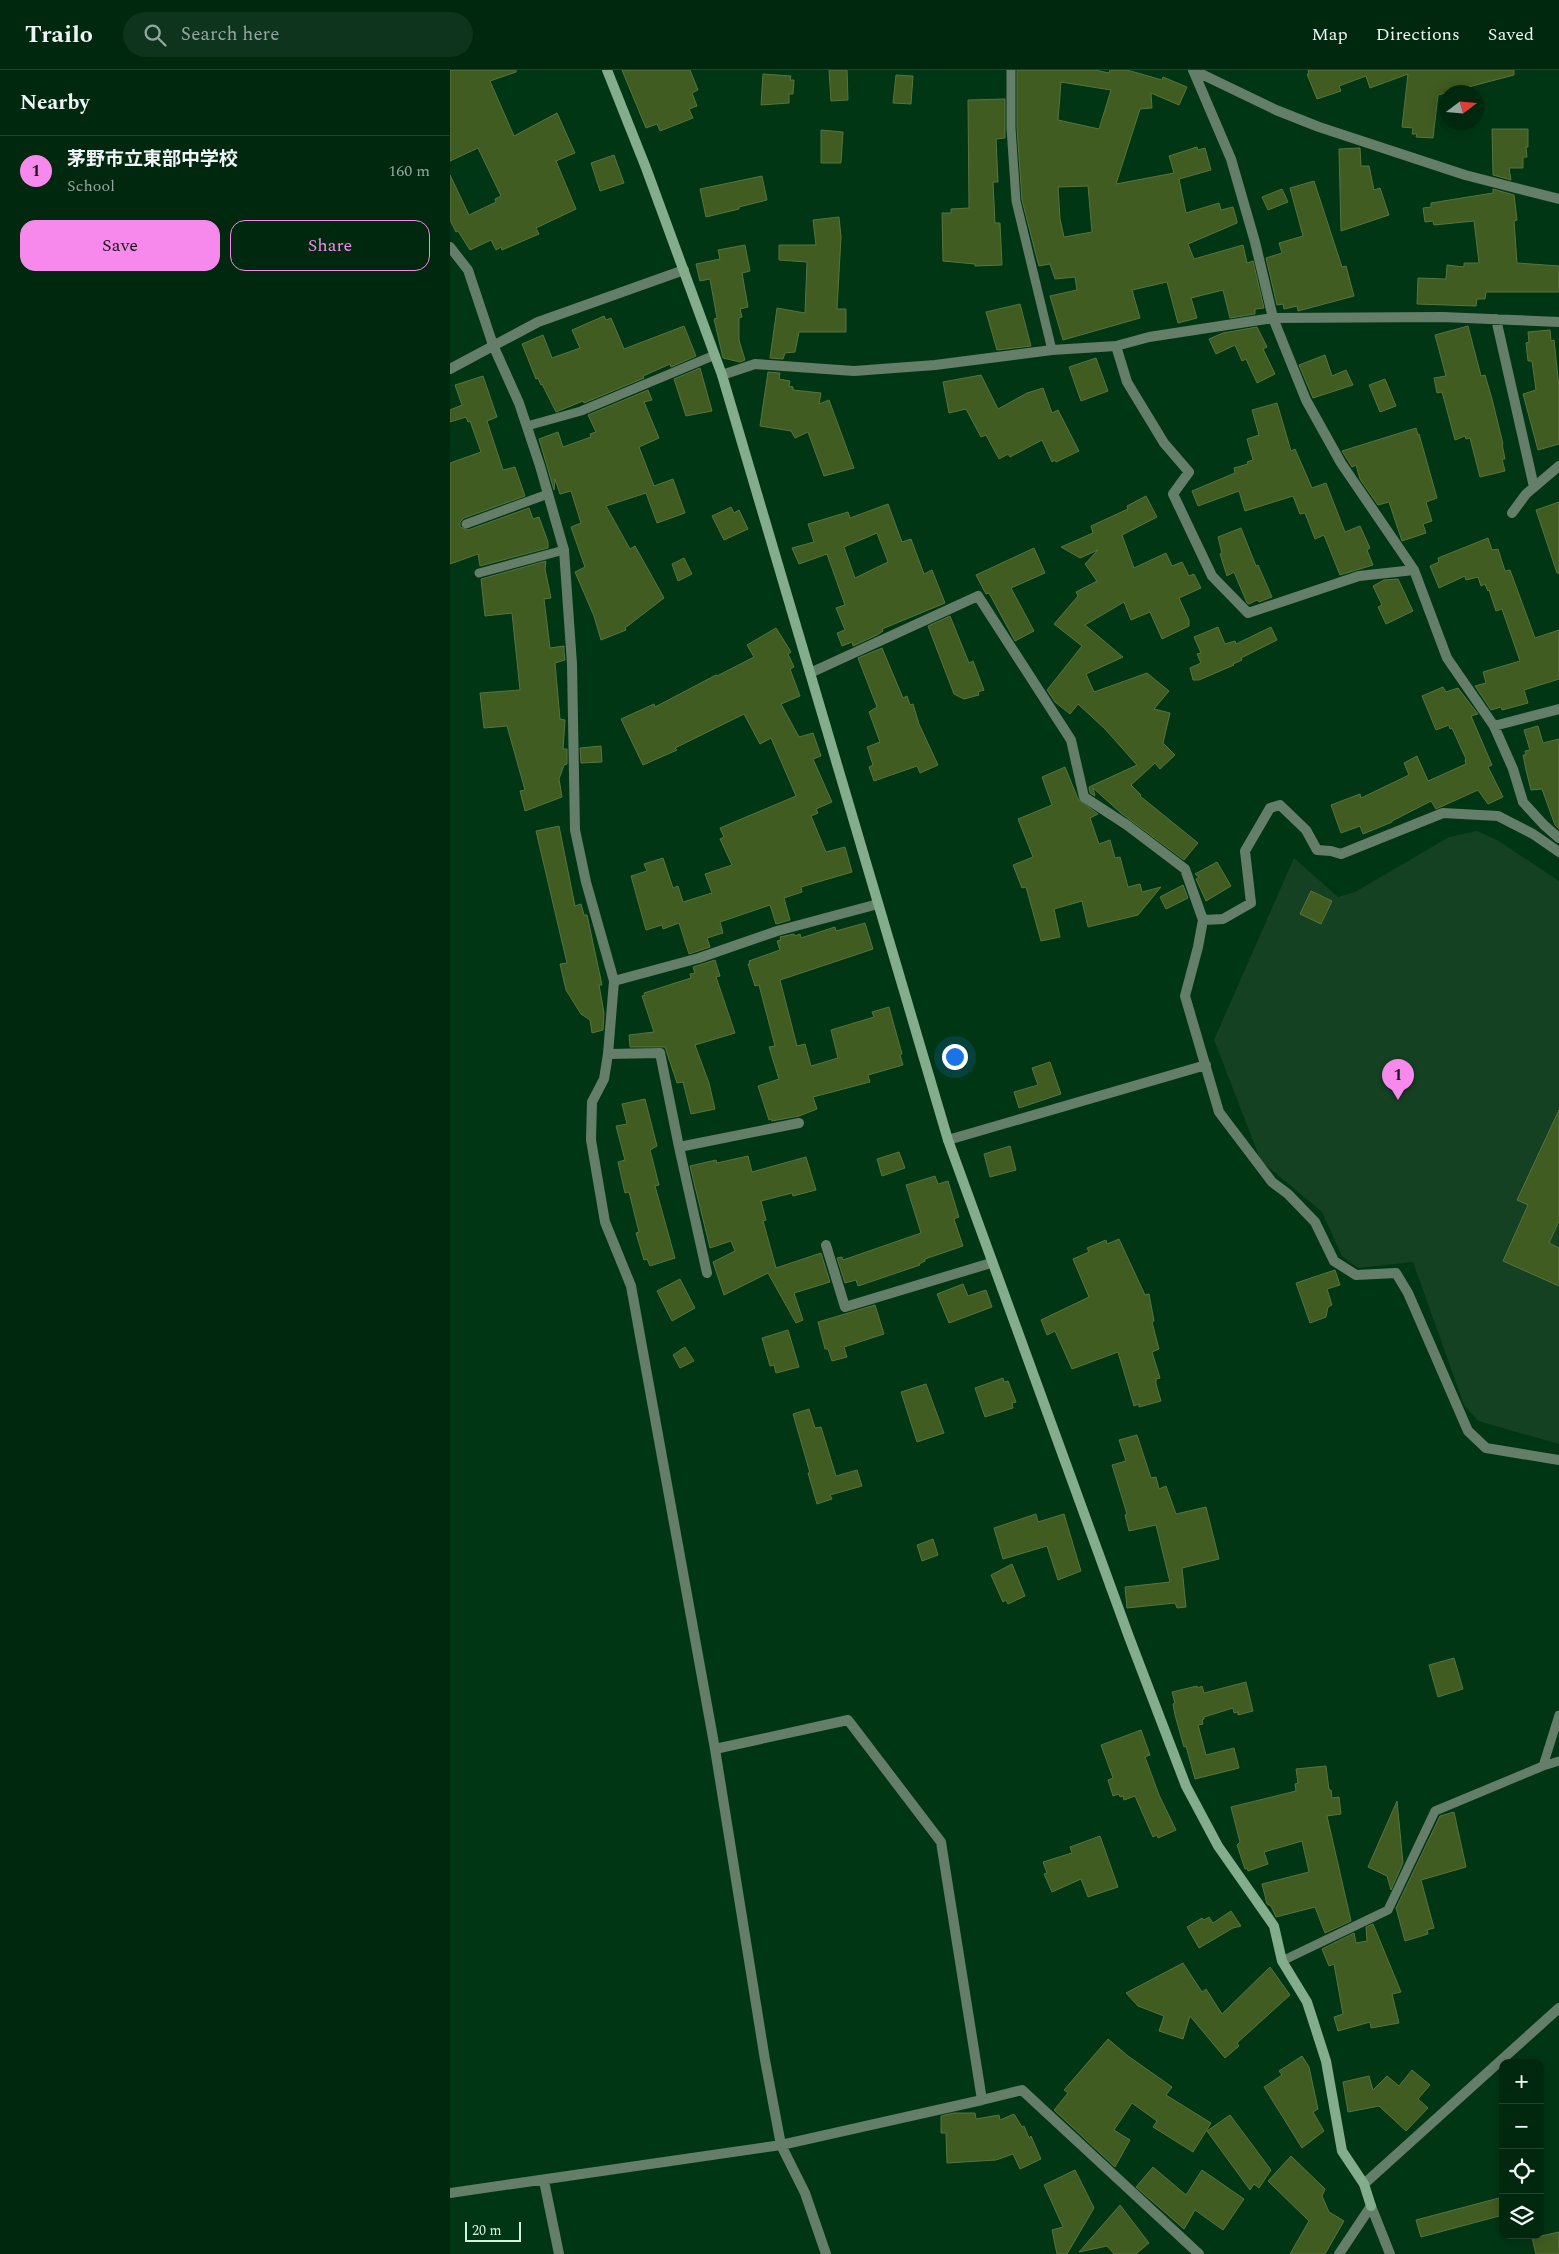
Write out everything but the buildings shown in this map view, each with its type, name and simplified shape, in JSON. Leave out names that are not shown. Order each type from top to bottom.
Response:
[{"type":"street","points":[[607,70],[716,356],[948,1140],[991,1263],[1186,1786],[1218,1846],[1274,1926],[1282,1961],[1307,2002],[1326,2061],[1342,2151],[1364,2184],[1390,2254]]},
{"type":"street","points":[[1193,70],[1276,110],[1319,127],[1465,175],[1559,199]]},
{"type":"street","points":[[1193,70],[1231,159],[1255,242],[1273,318],[1306,400],[1341,463],[1414,570],[1448,658],[1494,726],[1513,769],[1523,802],[1559,838]]},
{"type":"street","points":[[450,248],[468,270],[493,345],[519,403],[564,550],[572,664],[574,830],[586,882],[614,981],[608,1054],[604,1079],[592,1102],[591,1140],[605,1222],[631,1286],[715,1749],[765,2060],[781,2145],[805,2192],[826,2254]]},
{"type":"street","points":[[450,369],[538,322],[684,270]]},
{"type":"street","points":[[722,375],[755,364],[854,370],[935,365],[1052,350],[1116,346],[1149,337],[1273,318],[1442,317],[1559,322]]},
{"type":"street","points":[[1496,319],[1534,486]]},
{"type":"street","points":[[1116,346],[1126,382],[1164,443],[1189,472],[1173,494],[1212,576],[1248,613],[1359,576],[1414,570]]},
{"type":"street","points":[[1512,513],[1534,486],[1559,466]]},
{"type":"street","points":[[810,673],[978,596],[1071,740],[1084,797],[1127,825],[1185,869],[1203,920],[1185,996],[1219,1112],[1272,1182],[1288,1194],[1315,1222],[1334,1261],[1356,1275],[1396,1273],[1408,1293],[1468,1431],[1486,1448],[1559,1460]]},
{"type":"street","points":[[1494,726],[1559,709]]},
{"type":"street","points":[[1203,920],[1223,920],[1251,903],[1245,851],[1270,808],[1280,805],[1306,830],[1317,850],[1341,854],[1443,813],[1498,816],[1533,834],[1559,852]]},
{"type":"street","points":[[614,981],[699,958],[777,931],[878,904]]},
{"type":"street","points":[[608,1054],[660,1053],[707,1273]]},
{"type":"street","points":[[948,1140],[1206,1065]]},
{"type":"street","points":[[679,1147],[798,1123]]},
{"type":"street","points":[[826,1245],[845,1307],[991,1263]]},
{"type":"street","points":[[715,1749],[848,1720],[941,1842],[982,2100]]},
{"type":"street","points":[[1364,2184],[1559,2008]]},
{"type":"street","points":[[450,2193],[781,2145],[1022,2090],[1199,2254]]},
{"type":"street","points":[[544,2180],[559,2254]]},
{"type":"street","points":[[1339,2254],[1371,2206]]},
{"type":"lane","points":[[1011,70],[1016,201],[1052,350]]},
{"type":"lane","points":[[527,426],[581,411],[716,356]]},
{"type":"lane","points":[[466,524],[548,494]]},
{"type":"lane","points":[[479,573],[564,550]]},
{"type":"lane","points":[[1543,1766],[1559,1716]]},
{"type":"lane","points":[[1282,1961],[1388,1910],[1435,1811],[1559,1761]]},
{"type":"shaded area","points":[[1477,831],[1497,840],[1559,881],[1559,1444],[1478,1421],[1464,1405],[1413,1262],[1358,1268],[1342,1256],[1322,1212],[1261,1161],[1214,1040],[1294,858],[1338,897],[1355,892],[1449,837]]},
{"type":"place","name":"茅野市立東部中学校","points":[[1398,1100]]}]
